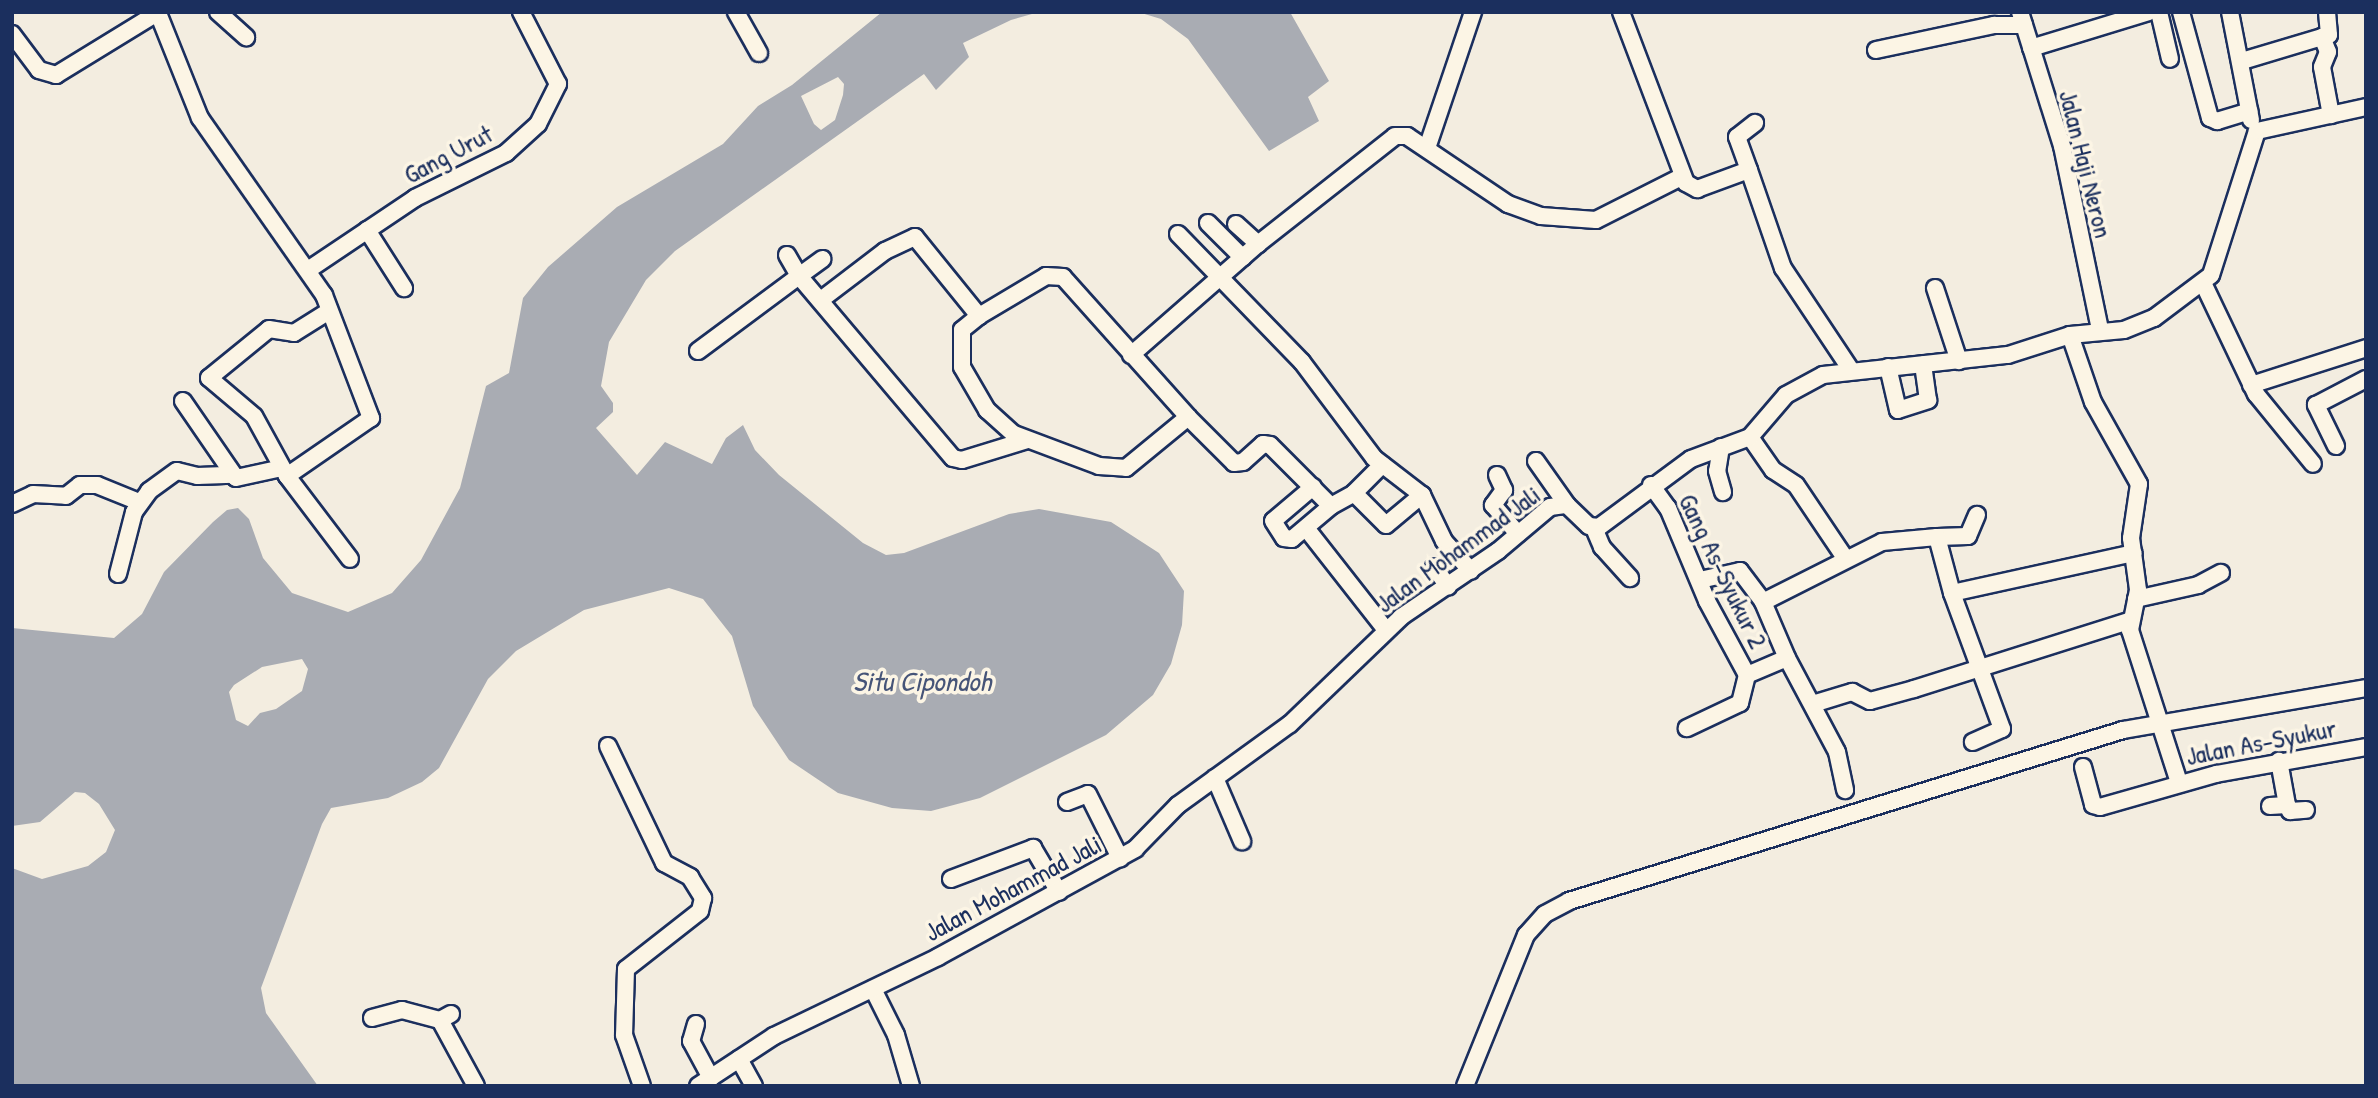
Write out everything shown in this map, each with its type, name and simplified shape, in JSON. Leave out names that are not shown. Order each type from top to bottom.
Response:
[{"type":"street","points":[[218,12],[246,37]]},
{"type":"street","name":"Gang Urut","points":[[308,270],[415,198],[498,157],[538,124],[558,84],[521,12]]},
{"type":"street","points":[[736,12],[760,53]]},
{"type":"street","points":[[1427,148],[1473,12]]},
{"type":"street","points":[[1621,12],[1689,188],[1697,189],[1749,170]]},
{"type":"street","points":[[2159,12],[2170,59]]},
{"type":"street","points":[[2182,12],[2210,118],[2217,121],[2249,111]]},
{"type":"street","points":[[1594,528],[1691,458],[1750,437],[1799,385],[1851,370],[2008,355],[2070,335],[2100,329],[2140,326],[2204,285],[2216,265],[2254,136],[2242,61],[2230,12]]},
{"type":"street","points":[[2242,61],[2329,35],[2327,12]]},
{"type":"street","points":[[12,34],[38,70],[56,75],[158,13],[200,118],[257,206],[308,270],[329,311],[371,418],[285,472],[240,480],[233,475],[183,401]]},
{"type":"street","points":[[2031,48],[2138,14]]},
{"type":"street","points":[[1876,50],[2022,19]]},
{"type":"street","name":"Jalan Haji Neron","points":[[2022,19],[2062,146],[2100,329]]},
{"type":"street","points":[[2322,37],[2328,52],[2322,67],[2331,115]]},
{"type":"street","points":[[2254,136],[2266,126],[2366,107]]},
{"type":"street","points":[[1755,123],[1737,137],[1783,268],[1851,370]]},
{"type":"street","points":[[1131,355],[1223,279],[1258,244],[1395,136],[1407,135],[1508,204],[1541,216],[1596,220],[1683,176]]},
{"type":"street","points":[[1209,223],[1243,258]]},
{"type":"street","points":[[1236,224],[1258,244]]},
{"type":"street","points":[[367,230],[404,288]]},
{"type":"street","points":[[1178,234],[1302,362],[1382,465],[1422,495],[1444,541],[1471,570]]},
{"type":"street","points":[[822,299],[911,236],[979,316]]},
{"type":"street","points":[[787,255],[799,275],[822,299],[953,458],[962,460],[1027,440]]},
{"type":"street","points":[[698,351],[822,259]]},
{"type":"street","points":[[1188,417],[1126,468],[1098,466],[1027,440],[999,424],[962,368],[962,330],[979,316],[1055,274],[1234,463],[1243,462],[1263,444],[1270,444],[1331,506]]},
{"type":"street","points":[[2204,285],[2251,385],[2314,464]]},
{"type":"street","points":[[1935,288],[1959,361]]},
{"type":"street","points":[[329,311],[294,333],[269,329],[208,378],[254,416],[285,472],[350,559]]},
{"type":"street","name":"Jalan As-Syukur","points":[[2070,335],[2093,402],[2139,484],[2130,538],[2134,552],[2136,599],[2129,621],[2133,647],[2179,783],[2279,761],[2366,747]]},
{"type":"street","points":[[2251,385],[2366,348]]},
{"type":"street","points":[[1888,367],[1898,410],[1928,400],[1923,364]]},
{"type":"street","points":[[2336,446],[2316,405],[2366,379]]},
{"type":"street","points":[[1750,437],[1773,470],[1796,485],[1845,558]]},
{"type":"street","points":[[1721,447],[1717,471],[1723,492]]},
{"type":"street","points":[[1536,461],[1567,505]]},
{"type":"street","points":[[1313,487],[1273,522],[1288,540],[1331,506],[1354,493],[1382,465]]},
{"type":"street","points":[[118,574],[139,502],[177,471],[197,476],[233,475]]},
{"type":"street","points":[[1497,475],[1504,490],[1493,505],[1518,534]]},
{"type":"street","points":[[12,504],[33,494],[66,496],[89,485],[139,502]]},
{"type":"street","name":"Gang As-Syukur 2","points":[[1650,485],[1668,508],[1707,601],[1747,675],[1741,703],[1688,728]]},
{"type":"street","points":[[1354,493],[1386,525],[1422,495]]},
{"type":"street","name":"Jalan Mohammad Jali","points":[[705,1082],[824,1010],[873,989],[1120,858],[1215,778],[1290,724],[1386,630],[1471,570],[1550,507],[1567,505],[1594,528],[1602,547],[1630,578]]},
{"type":"street","points":[[1763,602],[1845,558],[1882,542],[1968,536],[1977,516]]},
{"type":"street","points":[[1306,528],[1386,630]]},
{"type":"street","points":[[1937,537],[1952,593],[2001,729],[1972,742]]},
{"type":"street","points":[[1952,593],[2134,552]]},
{"type":"street","points":[[1434,567],[1448,586]]},
{"type":"street","points":[[1700,580],[1740,571],[1763,602],[1787,658],[1816,703],[1838,752],[1845,790]]},
{"type":"street","points":[[2136,599],[2198,585],[2221,573]]},
{"type":"street","points":[[1816,703],[1852,692],[1870,701],[1981,671],[2129,621]]},
{"type":"street","points":[[1747,675],[1787,658]]},
{"type":"street","points":[[1465,1086],[1525,935],[1545,914],[1645,877],[2123,730],[2366,688]]},
{"type":"street","points":[[608,746],[664,863],[690,877],[703,898],[697,913],[626,969],[624,1035],[642,1086]]},
{"type":"street","points":[[2279,761],[2290,811],[2306,810]]},
{"type":"street","points":[[2083,767],[2095,807],[2179,783]]},
{"type":"street","points":[[1215,778],[1242,841]]},
{"type":"street","points":[[1067,802],[1088,794],[1120,858]]},
{"type":"street","points":[[2270,806],[2287,805]]},
{"type":"street","points":[[951,879],[1033,848],[1059,892]]},
{"type":"street","points":[[873,989],[896,1035],[911,1086]]},
{"type":"street","points":[[372,1018],[402,1010],[445,1017],[476,1086]]},
{"type":"street","points":[[696,1024],[691,1041],[705,1082]]},
{"type":"street","points":[[739,1059],[754,1086]]},
{"type":"water","name":"Situ Cipondoh","points":[[882,12],[1039,12],[1011,20],[963,43],[969,57],[936,90],[924,74],[675,251],[646,280],[609,342],[601,386],[613,403],[613,412],[596,428],[637,475],[665,442],[712,464],[726,438],[743,425],[755,450],[779,475],[863,543],[886,555],[904,553],[1009,514],[1039,509],[1111,522],[1159,553],[1184,591],[1182,625],[1171,664],[1153,695],[1106,735],[980,798],[931,811],[892,808],[838,793],[789,760],[753,706],[732,636],[703,599],[669,588],[584,610],[516,651],[488,679],[439,768],[422,782],[388,798],[331,808],[322,824],[261,988],[266,1013],[318,1086],[12,1086],[12,868],[42,879],[88,866],[106,852],[115,830],[99,804],[85,793],[75,792],[40,822],[12,826],[12,628],[114,638],[142,614],[164,572],[213,522],[227,510],[238,508],[249,519],[263,558],[292,593],[348,612],[392,593],[421,560],[460,488],[486,386],[509,373],[523,298],[548,267],[617,207],[723,144],[758,106],[792,85]],"holes":[[[838,77],[844,84],[835,120],[821,130],[814,124],[801,96]],[[302,659],[308,669],[302,691],[276,709],[260,713],[248,726],[236,720],[229,692],[234,685],[262,667]]]},
{"type":"water","points":[[1138,12],[1290,12],[1329,81],[1308,97],[1319,121],[1269,151],[1188,39],[1161,19]]}]
